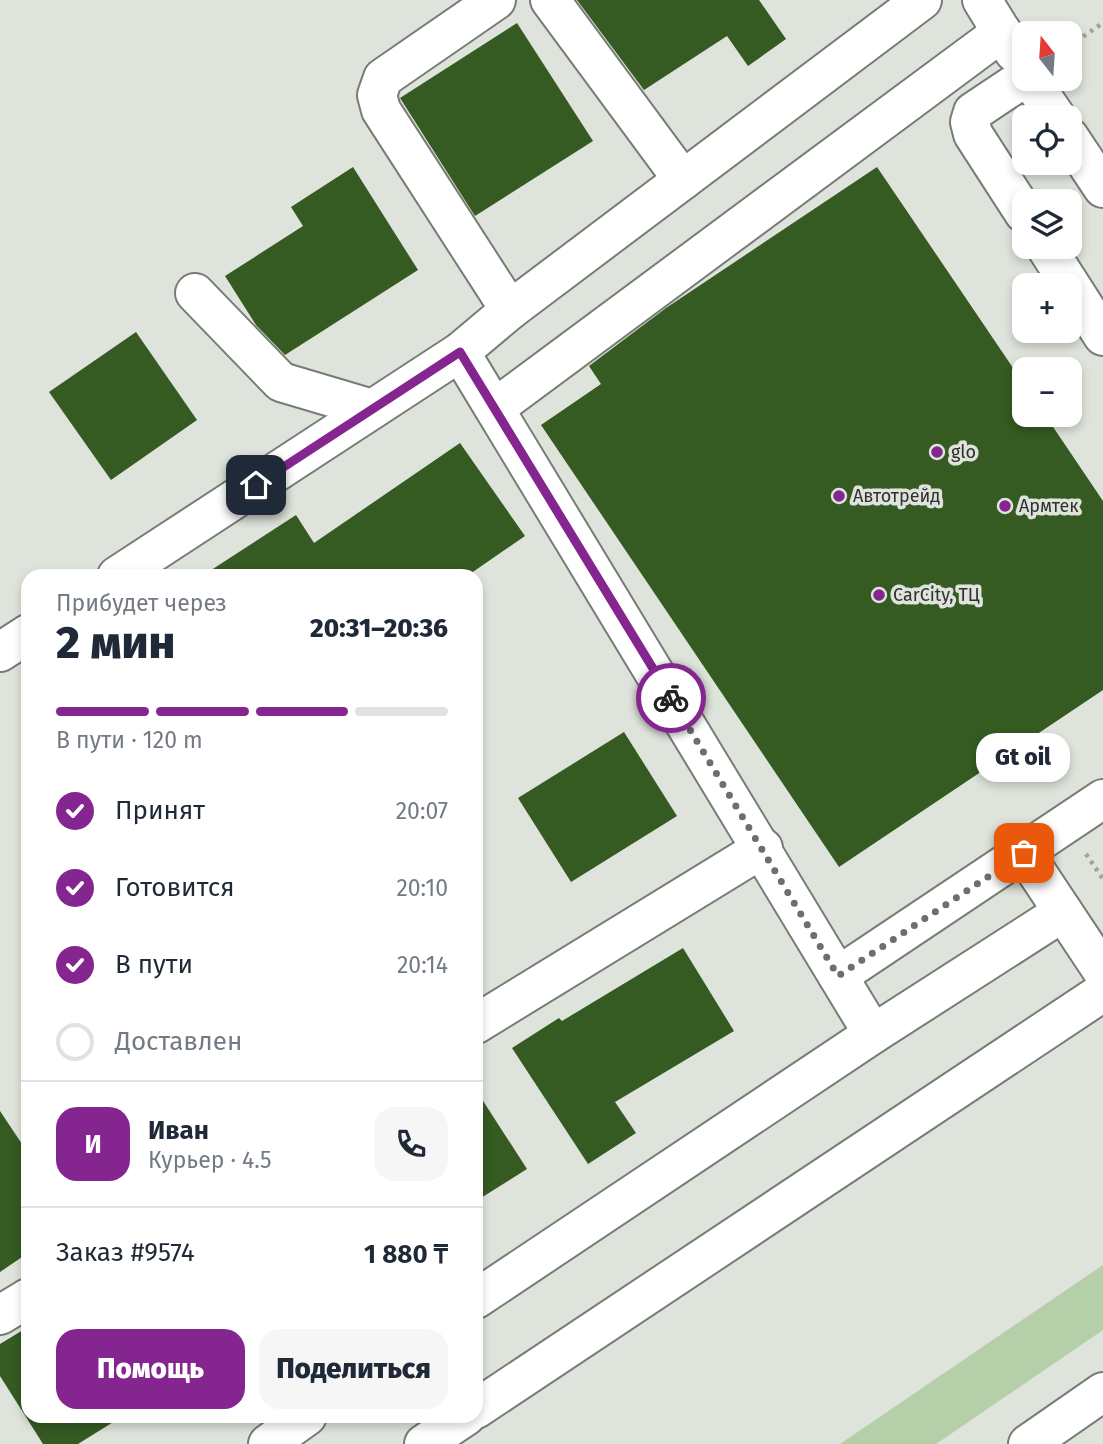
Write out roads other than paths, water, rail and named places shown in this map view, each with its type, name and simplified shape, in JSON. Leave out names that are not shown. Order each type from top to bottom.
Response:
[{"type":"street","points":[[496,0],[383,78],[377,94],[381,110],[510,310]]},
{"type":"street","points":[[550,0],[683,180]]},
{"type":"street","points":[[128,569],[460,352],[510,310],[922,0]]},
{"type":"street","points":[[495,408],[992,16],[1012,48]]},
{"type":"street","points":[[1012,86],[973,112],[970,122],[973,134],[1012,194]]},
{"type":"street","points":[[1082,156],[1103,188]]},
{"type":"street","points":[[1053,259],[1103,336]]},
{"type":"street","points":[[195,293],[281,382],[382,402]]},
{"type":"street","points":[[460,352],[873,1034]]},
{"type":"street","points":[[0,652],[21,638]]},
{"type":"street","points":[[838,976],[1024,853],[1100,808]]},
{"type":"street","points":[[483,1020],[762,848]]},
{"type":"street","points":[[1024,853],[1103,972]]},
{"type":"street","points":[[483,1294],[873,1034],[1063,912]]},
{"type":"street","points":[[483,1404],[1103,992]]},
{"type":"street","points":[[0,1315],[21,1302]]},
{"type":"street","points":[[1028,1444],[1103,1392]]},
{"type":"street","points":[[268,1444],[297,1423]]},
{"type":"place","name":"glo","points":[[937,452]]},
{"type":"place","name":"Автотрейд","points":[[839,496]]},
{"type":"place","name":"Армтек","points":[[1005,506]]},
{"type":"place","name":"CarCity, ТЦ","points":[[879,595]]},
{"type":"place","name":"Gt oil","points":[[1024,853]]}]
